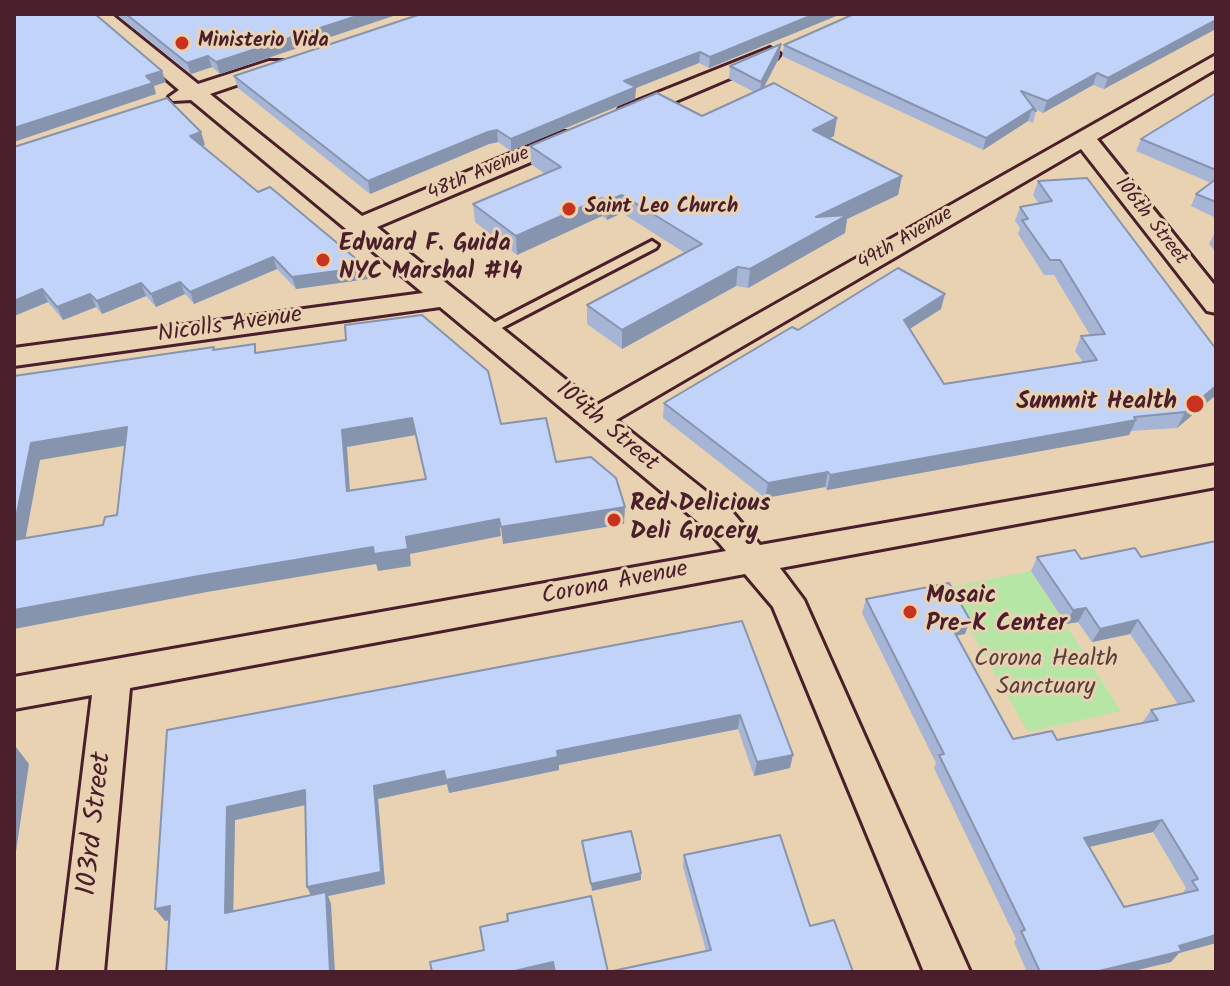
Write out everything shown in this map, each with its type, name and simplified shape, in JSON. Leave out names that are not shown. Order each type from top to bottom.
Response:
[{"type":"street","name":"104th Street","points":[[99,14],[721,522],[787,600],[947,972]]},
{"type":"street","name":"48th Avenue","points":[[359,226],[792,44]]},
{"type":"street","points":[[154,106],[293,59]]},
{"type":"street","name":"49th Avenue","points":[[595,419],[1213,66]]},
{"type":"street","name":"106th Street","points":[[1084,138],[1216,305]]},
{"type":"street","name":"Nicolls Avenue","points":[[14,357],[446,298]]},
{"type":"street","name":"Corona Avenue","points":[[14,693],[1216,476]]},
{"type":"street","name":"103rd Street","points":[[81,972],[113,675]]},
{"type":"lane","points":[[487,330],[652,245]]},
{"type":"green space","name":"Corona Health Sanctuary","points":[[1031,571],[1121,711],[1028,732],[946,588]]},
{"type":"building","points":[[14,14],[95,14],[162,71],[146,76],[153,83],[14,128]]},
{"type":"building","points":[[126,14],[363,14],[216,62],[208,56],[187,63]]},
{"type":"building","points":[[421,14],[815,14],[710,57],[700,52],[624,81],[636,87],[511,139],[497,130],[488,132],[368,181],[234,76]]},
{"type":"building","points":[[854,14],[1216,14],[1216,20],[1108,78],[1097,73],[1047,101],[1021,91],[1036,111],[1032,109],[986,138],[784,45]]},
{"type":"building","points":[[781,44],[761,82],[730,66]]},
{"type":"building","points":[[774,83],[837,118],[813,130],[902,176],[816,217],[848,215],[750,269],[738,267],[622,330],[587,305],[702,244],[622,195],[607,201],[602,198],[516,236],[473,204],[561,167],[530,146],[657,93],[702,116]]},
{"type":"building","points":[[1216,93],[1216,170],[1141,139]]},
{"type":"building","points":[[167,98],[201,132],[190,136],[258,192],[270,187],[366,267],[292,277],[273,257],[190,292],[180,282],[151,294],[141,283],[97,301],[90,294],[57,307],[42,289],[14,301],[14,147]]},
{"type":"building","points":[[1087,178],[1216,349],[1216,386],[1185,412],[1134,417],[1136,420],[830,475],[828,472],[768,483],[664,403],[792,327],[798,330],[898,268],[945,294],[904,320],[944,384],[1097,360],[1081,336],[1105,334],[1060,260],[1050,260],[1022,220],[1028,219],[1020,207],[1052,201],[1038,181]]},
{"type":"building","points":[[1216,179],[1216,202],[1196,194]]},
{"type":"building","points":[[422,315],[488,371],[501,424],[546,418],[556,462],[591,457],[616,478],[625,507],[501,527],[499,519],[406,537],[408,549],[374,554],[373,547],[14,610],[14,540],[103,525],[105,517],[117,515],[127,427],[31,443],[14,528],[14,376],[214,347],[213,350],[255,344],[255,353],[346,340],[345,325]],"holes":[[[412,418],[426,479],[347,491],[342,430]]]},
{"type":"building","points":[[1216,541],[1216,935],[1179,946],[1182,951],[1095,972],[1040,972],[1021,931],[1025,930],[939,755],[944,754],[866,599],[949,583],[970,620],[950,624],[1013,739],[1052,731],[1057,740],[1158,720],[1151,710],[1194,701],[1138,620],[1100,629],[1086,608],[1073,610],[1037,557],[1075,550],[1081,559],[1135,548],[1141,557]],"holes":[[[1162,820],[1198,879],[1192,881],[1198,890],[1124,907],[1084,838]]]},
{"type":"building","points":[[742,621],[793,755],[757,762],[740,715],[557,751],[558,757],[446,780],[444,771],[374,786],[381,872],[307,887],[305,790],[227,807],[225,913],[326,892],[330,972],[166,972],[170,906],[155,909],[167,730]]},
{"type":"building","points":[[631,831],[641,873],[591,884],[582,841]]},
{"type":"building","points":[[780,835],[810,926],[834,920],[853,972],[608,972],[711,950],[684,855]]},
{"type":"building","points":[[591,896],[608,972],[555,972],[553,962],[510,972],[432,972],[430,962],[484,950],[480,927],[508,921],[507,914]]},
{"type":"place","name":"Ministerio Vida","points":[[182,43]]},
{"type":"place","name":"Saint Leo Church","points":[[569,209]]},
{"type":"place","name":"Edward F. Guida NYC Marshal #14","points":[[323,260]]},
{"type":"place","name":"Summit Health","points":[[1195,404]]},
{"type":"place","name":"Red Delicious Deli Grocery","points":[[614,520]]},
{"type":"place","name":"Mosaic Pre-K Center","points":[[910,612]]}]
